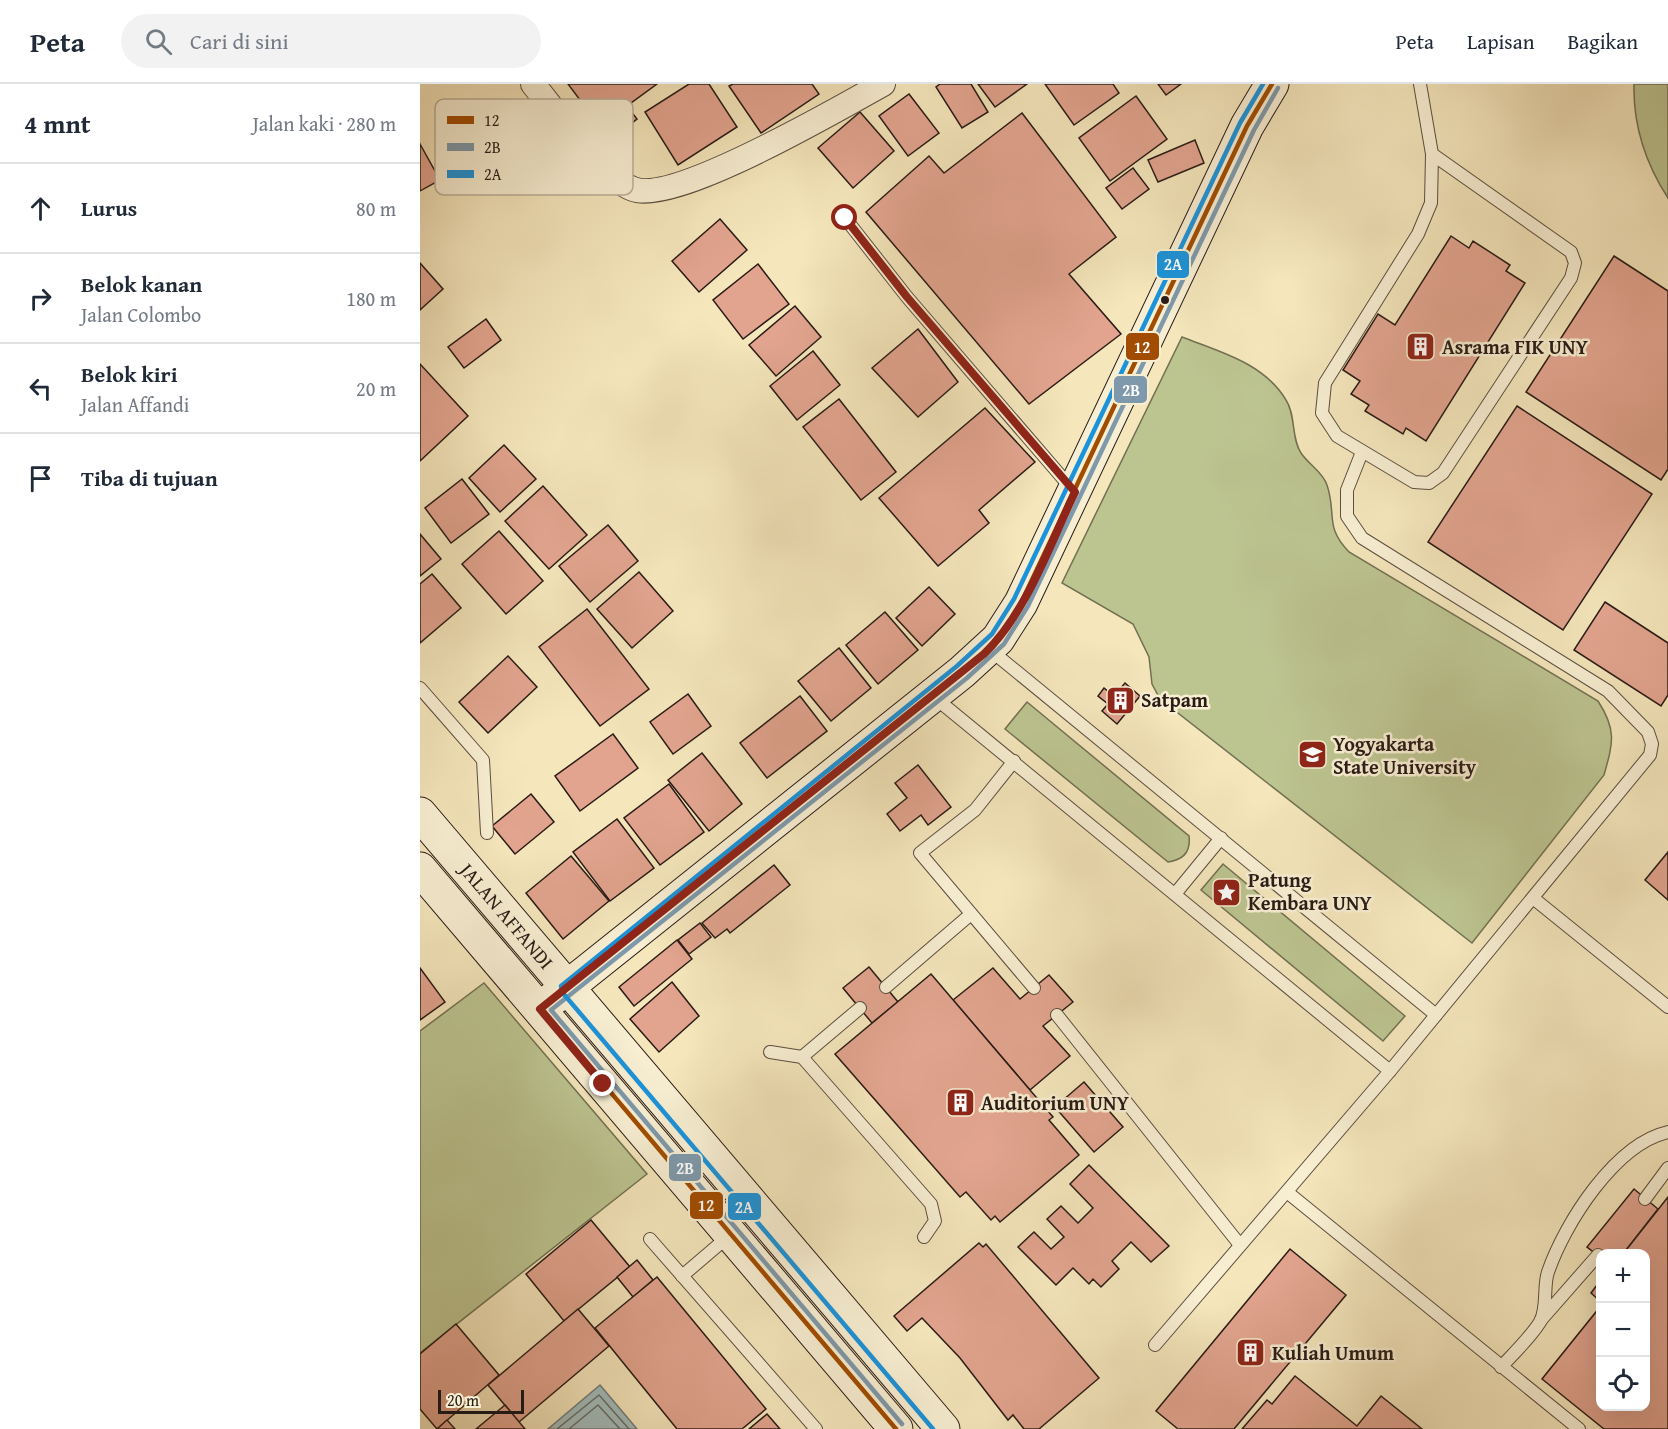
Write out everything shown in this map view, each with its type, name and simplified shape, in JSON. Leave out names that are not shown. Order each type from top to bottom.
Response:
[{"type":"main road","points":[[540,1009],[989,649],[1021,603],[1246,126],[1272,84]]},
{"type":"main road","name":"JALAN AFFANDI","points":[[420,814],[943,1429]]},
{"type":"main road","name":"JALAN AFFANDI","points":[[423,880],[540,1009],[896,1429]]},
{"type":"street","points":[[533,84],[546,99]]},
{"type":"street","points":[[633,189],[658,190],[686,183],[788,136],[883,84]]},
{"type":"lane","points":[[1420,84],[1431,154],[1431,203],[1418,234],[1325,383],[1322,413],[1337,436],[1414,482],[1429,483],[1443,473],[1571,278],[1575,263],[1571,252],[1431,154]]},
{"type":"lane","points":[[845,218],[907,297],[1075,492]]},
{"type":"lane","points":[[1155,1345],[1390,1071],[1650,755],[1652,744],[1648,732],[1608,691],[1362,538],[1347,516],[1347,490],[1362,452]]},
{"type":"lane","points":[[989,649],[1436,1015]]},
{"type":"lane","points":[[420,688],[483,760],[487,833]]},
{"type":"lane","points":[[932,696],[1390,1071]]},
{"type":"lane","points":[[1014,761],[975,810],[920,853],[1034,988]]},
{"type":"lane","points":[[1175,894],[1221,838]]},
{"type":"lane","points":[[1533,898],[1668,1007]]},
{"type":"lane","points":[[886,987],[971,914]]},
{"type":"lane","points":[[802,1057],[860,1008]]},
{"type":"lane","points":[[1057,1015],[1240,1245]]},
{"type":"lane","points":[[770,1052],[802,1057],[931,1204],[935,1212],[935,1221],[924,1237]]},
{"type":"lane","points":[[1541,1320],[1548,1273],[1572,1218],[1620,1159],[1657,1135],[1668,1132]]},
{"type":"lane","points":[[1645,1198],[1668,1168]]},
{"type":"lane","points":[[1287,1192],[1579,1429]]},
{"type":"lane","points":[[682,1276],[731,1234]]},
{"type":"lane","points":[[650,1239],[816,1429]]},
{"type":"lane","points":[[1501,1367],[1596,1257]]},
{"type":"green space","points":[[1634,84],[1668,84],[1668,198],[1653,172],[1642,144],[1634,99]]},
{"type":"green space","points":[[1182,337],[1240,360],[1277,387],[1289,406],[1301,453],[1325,480],[1330,495],[1336,535],[1349,552],[1598,701],[1604,711],[1612,737],[1604,775],[1472,943],[1160,699],[1152,684],[1149,657],[1133,624],[1062,583]]},
{"type":"green space","points":[[1027,702],[1189,836],[1189,847],[1185,854],[1168,862],[1005,729]]},
{"type":"green space","points":[[1223,864],[1405,1016],[1383,1041],[1201,890]]},
{"type":"green space","points":[[484,983],[647,1174],[420,1353],[420,1031]]},
{"type":"water","points":[[600,1385],[637,1429],[548,1429]]},
{"type":"building","points":[[568,84],[657,84],[633,102],[633,99],[579,99]]},
{"type":"building","points":[[689,84],[709,84],[737,127],[678,165],[645,112]]},
{"type":"building","points":[[733,84],[812,84],[819,94],[761,133],[729,86]]},
{"type":"building","points":[[940,84],[971,84],[988,112],[962,128],[936,87]]},
{"type":"building","points":[[978,84],[1027,84],[995,107]]},
{"type":"building","points":[[1045,84],[1113,84],[1119,93],[1074,125]]},
{"type":"building","points":[[1158,84],[1181,84],[1166,95]]},
{"type":"building","points":[[909,94],[939,133],[908,156],[879,116]]},
{"type":"building","points":[[1136,96],[1167,139],[1110,181],[1079,138]]},
{"type":"building","points":[[860,112],[894,151],[853,188],[818,148]]},
{"type":"building","points":[[1022,113],[1116,237],[1069,274],[1121,334],[1029,404],[866,212],[929,156],[944,173]]},
{"type":"building","points":[[1195,140],[1204,163],[1158,182],[1148,160]]},
{"type":"building","points":[[420,144],[435,171],[435,183],[420,191]]},
{"type":"building","points":[[1133,168],[1149,189],[1122,209],[1106,188]]},
{"type":"building","points":[[720,219],[747,250],[699,292],[672,261]]},
{"type":"building","name":"Asrama FIK UNY","points":[[1451,236],[1469,248],[1473,241],[1510,265],[1506,271],[1525,283],[1426,441],[1406,428],[1403,434],[1365,411],[1369,405],[1351,394],[1360,381],[1343,370],[1378,314],[1395,325]]},
{"type":"building","points":[[1614,256],[1668,291],[1668,469],[1661,480],[1526,392]]},
{"type":"building","points":[[420,263],[443,289],[420,310]]},
{"type":"building","points":[[758,264],[789,304],[743,339],[713,300]]},
{"type":"building","points":[[795,306],[821,337],[776,376],[749,345]]},
{"type":"building","points":[[486,319],[501,340],[464,368],[448,347]]},
{"type":"building","points":[[918,329],[958,382],[918,417],[872,368]]},
{"type":"building","points":[[813,351],[840,385],[797,420],[770,386]]},
{"type":"building","points":[[420,364],[468,416],[420,461]]},
{"type":"building","points":[[839,399],[896,472],[861,500],[803,427]]},
{"type":"building","points":[[1517,406],[1652,494],[1563,630],[1428,542]]},
{"type":"building","points":[[985,408],[1035,462],[979,510],[989,523],[938,566],[879,498]]},
{"type":"building","points":[[504,445],[536,479],[500,512],[469,478]]},
{"type":"building","points":[[462,479],[489,514],[451,543],[425,508]]},
{"type":"building","points":[[543,486],[587,535],[549,569],[505,521]]},
{"type":"building","points":[[608,525],[638,561],[590,602],[559,566]]},
{"type":"building","points":[[499,531],[543,581],[506,614],[462,564]]},
{"type":"building","points":[[420,534],[441,559],[420,576]]},
{"type":"building","points":[[639,572],[673,611],[632,648],[597,609]]},
{"type":"building","points":[[432,574],[461,608],[420,643],[420,584]]},
{"type":"building","points":[[929,587],[955,614],[922,646],[896,618]]},
{"type":"building","points":[[1605,602],[1668,643],[1668,695],[1661,706],[1574,650]]},
{"type":"building","points":[[587,609],[649,689],[600,726],[539,647]]},
{"type":"building","points":[[885,612],[918,650],[878,684],[846,645]]},
{"type":"building","points":[[839,648],[871,688],[831,721],[798,681]]},
{"type":"building","points":[[508,656],[537,687],[488,733],[459,702]]},
{"type":"building","name":"Satpam","points":[[1125,683],[1140,696],[1117,724],[1102,711],[1108,704],[1098,696],[1104,688],[1114,696]]},
{"type":"building","points":[[688,694],[711,726],[673,754],[650,722]]},
{"type":"building","points":[[800,696],[827,731],[767,778],[740,743]]},
{"type":"building","points":[[613,734],[638,768],[580,811],[555,776]]},
{"type":"building","points":[[702,753],[742,804],[709,831],[668,780]]},
{"type":"building","points":[[918,765],[951,807],[928,825],[921,815],[900,831],[887,814],[907,798],[895,783]]},
{"type":"building","points":[[669,784],[704,832],[660,865],[624,818]]},
{"type":"building","points":[[531,794],[554,822],[515,854],[492,826]]},
{"type":"building","points":[[617,819],[654,868],[610,901],[573,852]]},
{"type":"building","points":[[1668,852],[1668,900],[1645,880]]},
{"type":"building","points":[[571,856],[609,901],[563,939],[526,893]]},
{"type":"building","points":[[774,865],[790,885],[730,933],[727,929],[715,938],[702,923]]},
{"type":"building","points":[[700,923],[711,937],[689,954],[678,940]]},
{"type":"building","points":[[677,940],[692,959],[634,1006],[619,987]]},
{"type":"building","points":[[869,967],[898,1002],[872,1023],[843,988]]},
{"type":"building","points":[[420,968],[445,1002],[420,1020]]},
{"type":"building","points":[[993,968],[1020,999],[1049,975],[1073,1002],[1043,1026],[1070,1056],[1030,1090],[953,1000]]},
{"type":"building","name":"Auditorium UNY","points":[[931,974],[1053,1117],[1049,1120],[1079,1155],[1000,1222],[995,1216],[991,1220],[966,1192],[960,1197],[835,1054]]},
{"type":"building","points":[[672,982],[699,1016],[659,1052],[630,1019]]},
{"type":"building","points":[[1084,1082],[1123,1127],[1094,1152],[1055,1107]]},
{"type":"building","points":[[1089,1165],[1169,1246],[1151,1262],[1131,1242],[1112,1261],[1119,1269],[1101,1287],[1093,1279],[1089,1284],[1073,1268],[1056,1285],[1018,1247],[1034,1232],[1051,1249],[1064,1237],[1047,1219],[1061,1206],[1078,1223],[1093,1208],[1070,1184]]},
{"type":"building","points":[[1634,1189],[1658,1209],[1627,1249],[1596,1249],[1596,1254],[1587,1247]]},
{"type":"building","points":[[1668,1197],[1668,1429],[1604,1429],[1542,1379],[1596,1312],[1596,1411],[1650,1411],[1650,1249],[1627,1249]]},
{"type":"building","points":[[591,1220],[630,1267],[564,1321],[526,1274]]},
{"type":"building","points":[[979,1243],[983,1247],[986,1244],[1099,1378],[1039,1429],[1024,1429],[1013,1415],[1008,1420],[960,1358],[922,1318],[907,1331],[894,1316]]},
{"type":"building","name":"Kuliah Umum","points":[[1290,1249],[1346,1295],[1234,1429],[1178,1429],[1156,1411]]},
{"type":"building","points":[[637,1260],[653,1280],[633,1297],[617,1277]]},
{"type":"building","points":[[657,1277],[766,1409],[742,1429],[677,1429],[595,1328]]},
{"type":"building","points":[[1596,1286],[1596,1297],[1591,1293]]},
{"type":"building","points":[[578,1309],[609,1346],[519,1422],[488,1385]]},
{"type":"building","points":[[456,1324],[499,1375],[437,1429],[420,1409],[420,1354]]},
{"type":"building","points":[[1295,1376],[1357,1426],[1381,1396],[1422,1429],[1242,1429],[1267,1400],[1272,1404]]},
{"type":"building","points":[[505,1405],[525,1429],[476,1429]]},
{"type":"building","points":[[767,1414],[780,1429],[749,1429]]},
{"type":"building","points":[[447,1420],[455,1429],[437,1429]]},
{"type":"transit line","name":"2A","points":[[933,1429],[562,992],[561,986],[957,666],[992,634],[1014,599],[1240,123],[1263,84]]},
{"type":"transit line","name":"12","points":[[896,1429],[540,1009],[962,672],[998,639],[1021,603],[1247,126],[1272,84]]},
{"type":"transit line","name":"2B","points":[[902,1424],[551,1010],[967,678],[1004,644],[1028,606],[1254,130],[1278,88]]},
{"type":"place","name":"Asrama FIK UNY","points":[[1421,347]]},
{"type":"place","name":"Satpam","points":[[1120,700]]},
{"type":"place","name":"Yogyakarta State University","points":[[1312,755]]},
{"type":"place","name":"Patung Kembara UNY","points":[[1227,892]]},
{"type":"place","name":"Auditorium UNY","points":[[960,1103]]},
{"type":"place","name":"Kuliah Umum","points":[[1251,1353]]},
{"type":"route","points":[[603,1084],[540,1009],[984,654],[998,639],[1021,603],[1075,492],[907,297],[845,218]]}]
